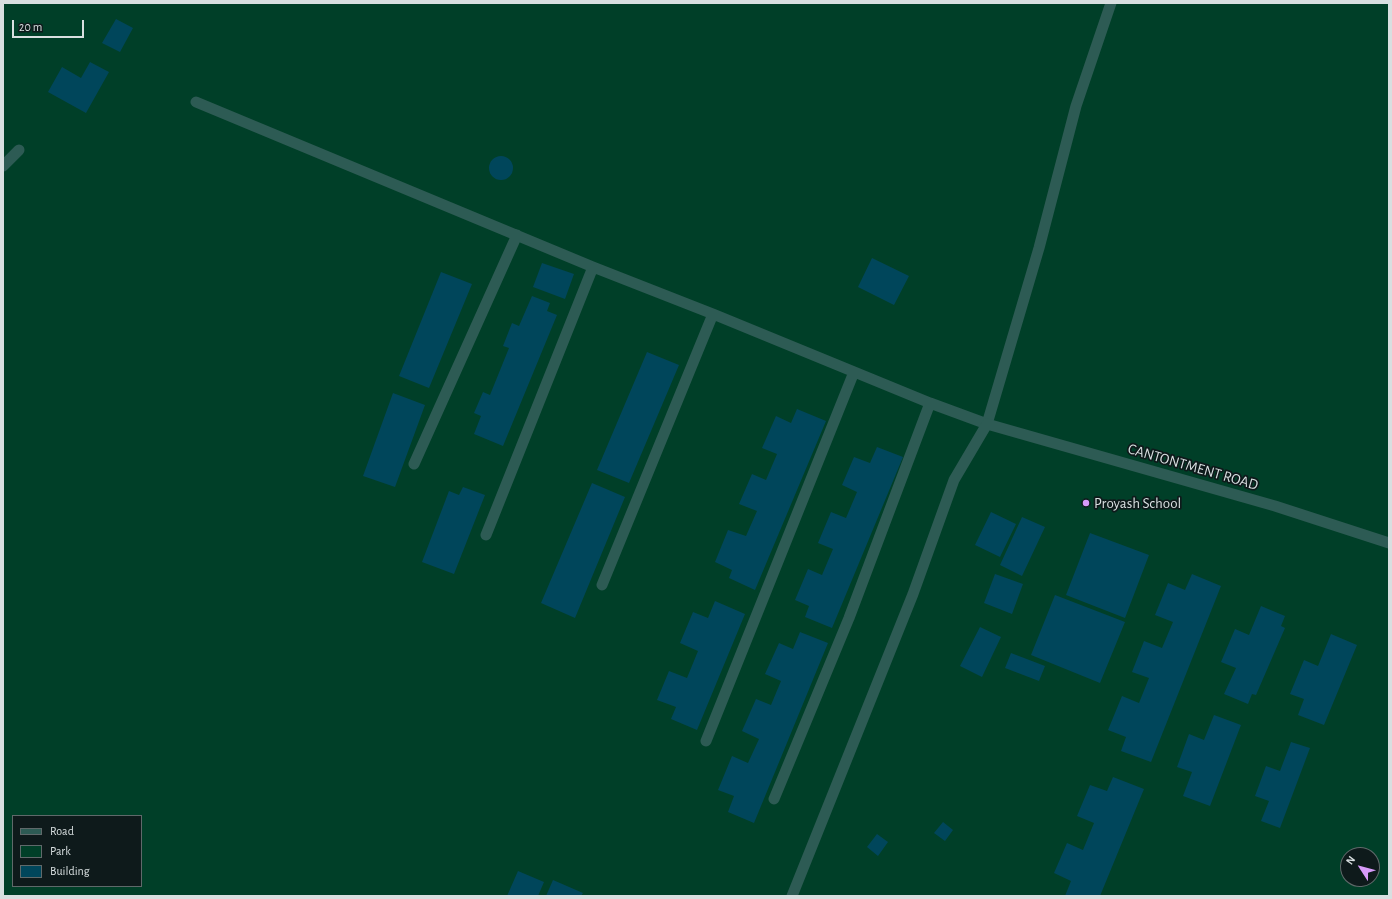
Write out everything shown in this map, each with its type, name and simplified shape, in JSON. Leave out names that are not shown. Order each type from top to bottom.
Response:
[{"type":"street","points":[[792,896],[913,594],[954,480],[987,424],[1039,248],[1076,106],[1111,3]]},
{"type":"street","name":"CANTONTMENT ROAD","points":[[196,102],[593,267],[713,314],[930,403],[987,424],[1275,506],[1389,543]]},
{"type":"street","points":[[3,166],[19,150]]},
{"type":"street","points":[[414,464],[517,235]]},
{"type":"street","points":[[486,535],[593,267]]},
{"type":"street","points":[[602,585],[713,314]]},
{"type":"street","points":[[706,741],[854,372]]},
{"type":"street","points":[[774,799],[849,618],[930,403]]},
{"type":"green space","points":[[3,3],[1389,3],[1389,896],[3,896]]},
{"type":"building","points":[[116,19],[133,28],[120,52],[102,43]]},
{"type":"building","points":[[90,62],[109,72],[86,113],[48,92],[62,67],[81,78]]},
{"type":"building","points":[[501,156],[506,157],[512,163],[512,173],[506,179],[501,180],[496,179],[490,173],[489,168],[490,163],[496,157]]},
{"type":"building","points":[[872,258],[909,276],[894,305],[858,287]]},
{"type":"building","points":[[542,263],[574,274],[565,299],[533,287]]},
{"type":"building","points":[[441,272],[472,284],[429,388],[399,376]]},
{"type":"building","points":[[532,296],[550,303],[547,311],[557,315],[503,446],[474,434],[481,416],[474,413],[483,392],[490,395],[509,348],[503,346],[512,323],[519,326]]},
{"type":"building","points":[[647,352],[679,365],[629,483],[597,470]]},
{"type":"building","points":[[393,393],[425,405],[395,487],[363,476]]},
{"type":"building","points":[[797,409],[826,421],[755,590],[729,578],[732,570],[715,562],[728,530],[746,536],[757,511],[739,504],[752,474],[766,480],[777,454],[762,448],[776,416],[791,423]]},
{"type":"building","points":[[877,447],[903,457],[832,628],[805,617],[809,606],[795,600],[808,569],[822,575],[833,549],[818,543],[831,512],[846,518],[857,492],[842,485],[854,457],[870,463]]},
{"type":"building","points":[[592,483],[625,497],[575,618],[541,603]]},
{"type":"building","points":[[463,487],[485,495],[454,574],[422,562],[449,491],[459,495]]},
{"type":"building","points":[[991,512],[1016,524],[1000,557],[975,545]]},
{"type":"building","points":[[1022,517],[1045,527],[1022,576],[1000,565]]},
{"type":"building","points":[[1090,533],[1149,555],[1125,618],[1066,595]]},
{"type":"building","points":[[995,574],[1023,584],[1012,614],[984,603]]},
{"type":"building","points":[[1192,574],[1221,586],[1151,762],[1121,751],[1126,737],[1108,730],[1122,696],[1139,703],[1149,678],[1132,672],[1144,641],[1162,648],[1173,622],[1155,615],[1168,583],[1185,590]]},
{"type":"building","points":[[1055,595],[1125,622],[1100,683],[1031,655]]},
{"type":"building","points":[[715,601],[745,614],[697,730],[671,719],[676,707],[657,700],[669,671],[687,678],[698,651],[680,643],[693,612],[708,618]]},
{"type":"building","points":[[1261,606],[1285,616],[1281,626],[1285,628],[1256,695],[1252,694],[1248,704],[1224,694],[1236,668],[1221,662],[1235,629],[1249,635]]},
{"type":"building","points":[[980,627],[1001,637],[982,677],[960,666]]},
{"type":"building","points":[[800,632],[828,643],[754,823],[728,812],[734,796],[718,790],[732,756],[748,763],[759,739],[742,731],[756,699],[771,705],[781,681],[765,674],[779,643],[793,649]]},
{"type":"building","points":[[1331,634],[1357,645],[1324,725],[1298,715],[1304,699],[1290,694],[1304,660],[1318,666]]},
{"type":"building","points":[[1011,653],[1045,666],[1039,681],[1005,668]]},
{"type":"building","points":[[1214,715],[1241,725],[1210,806],[1183,796],[1192,772],[1177,767],[1189,734],[1204,740]]},
{"type":"building","points":[[1291,742],[1310,748],[1280,828],[1261,821],[1269,801],[1255,796],[1266,766],[1280,771]]},
{"type":"building","points":[[1113,777],[1144,789],[1100,896],[1065,896],[1071,881],[1054,873],[1067,843],[1083,850],[1094,823],[1077,816],[1090,785],[1107,791]]},
{"type":"building","points":[[943,822],[953,830],[945,841],[934,833]]},
{"type":"building","points":[[877,834],[888,842],[878,856],[867,847]]},
{"type":"building","points":[[518,871],[544,882],[538,896],[507,896]]},
{"type":"building","points":[[553,880],[583,893],[581,896],[546,896]]},
{"type":"place","name":"Proyash School","points":[[1086,503]]}]
